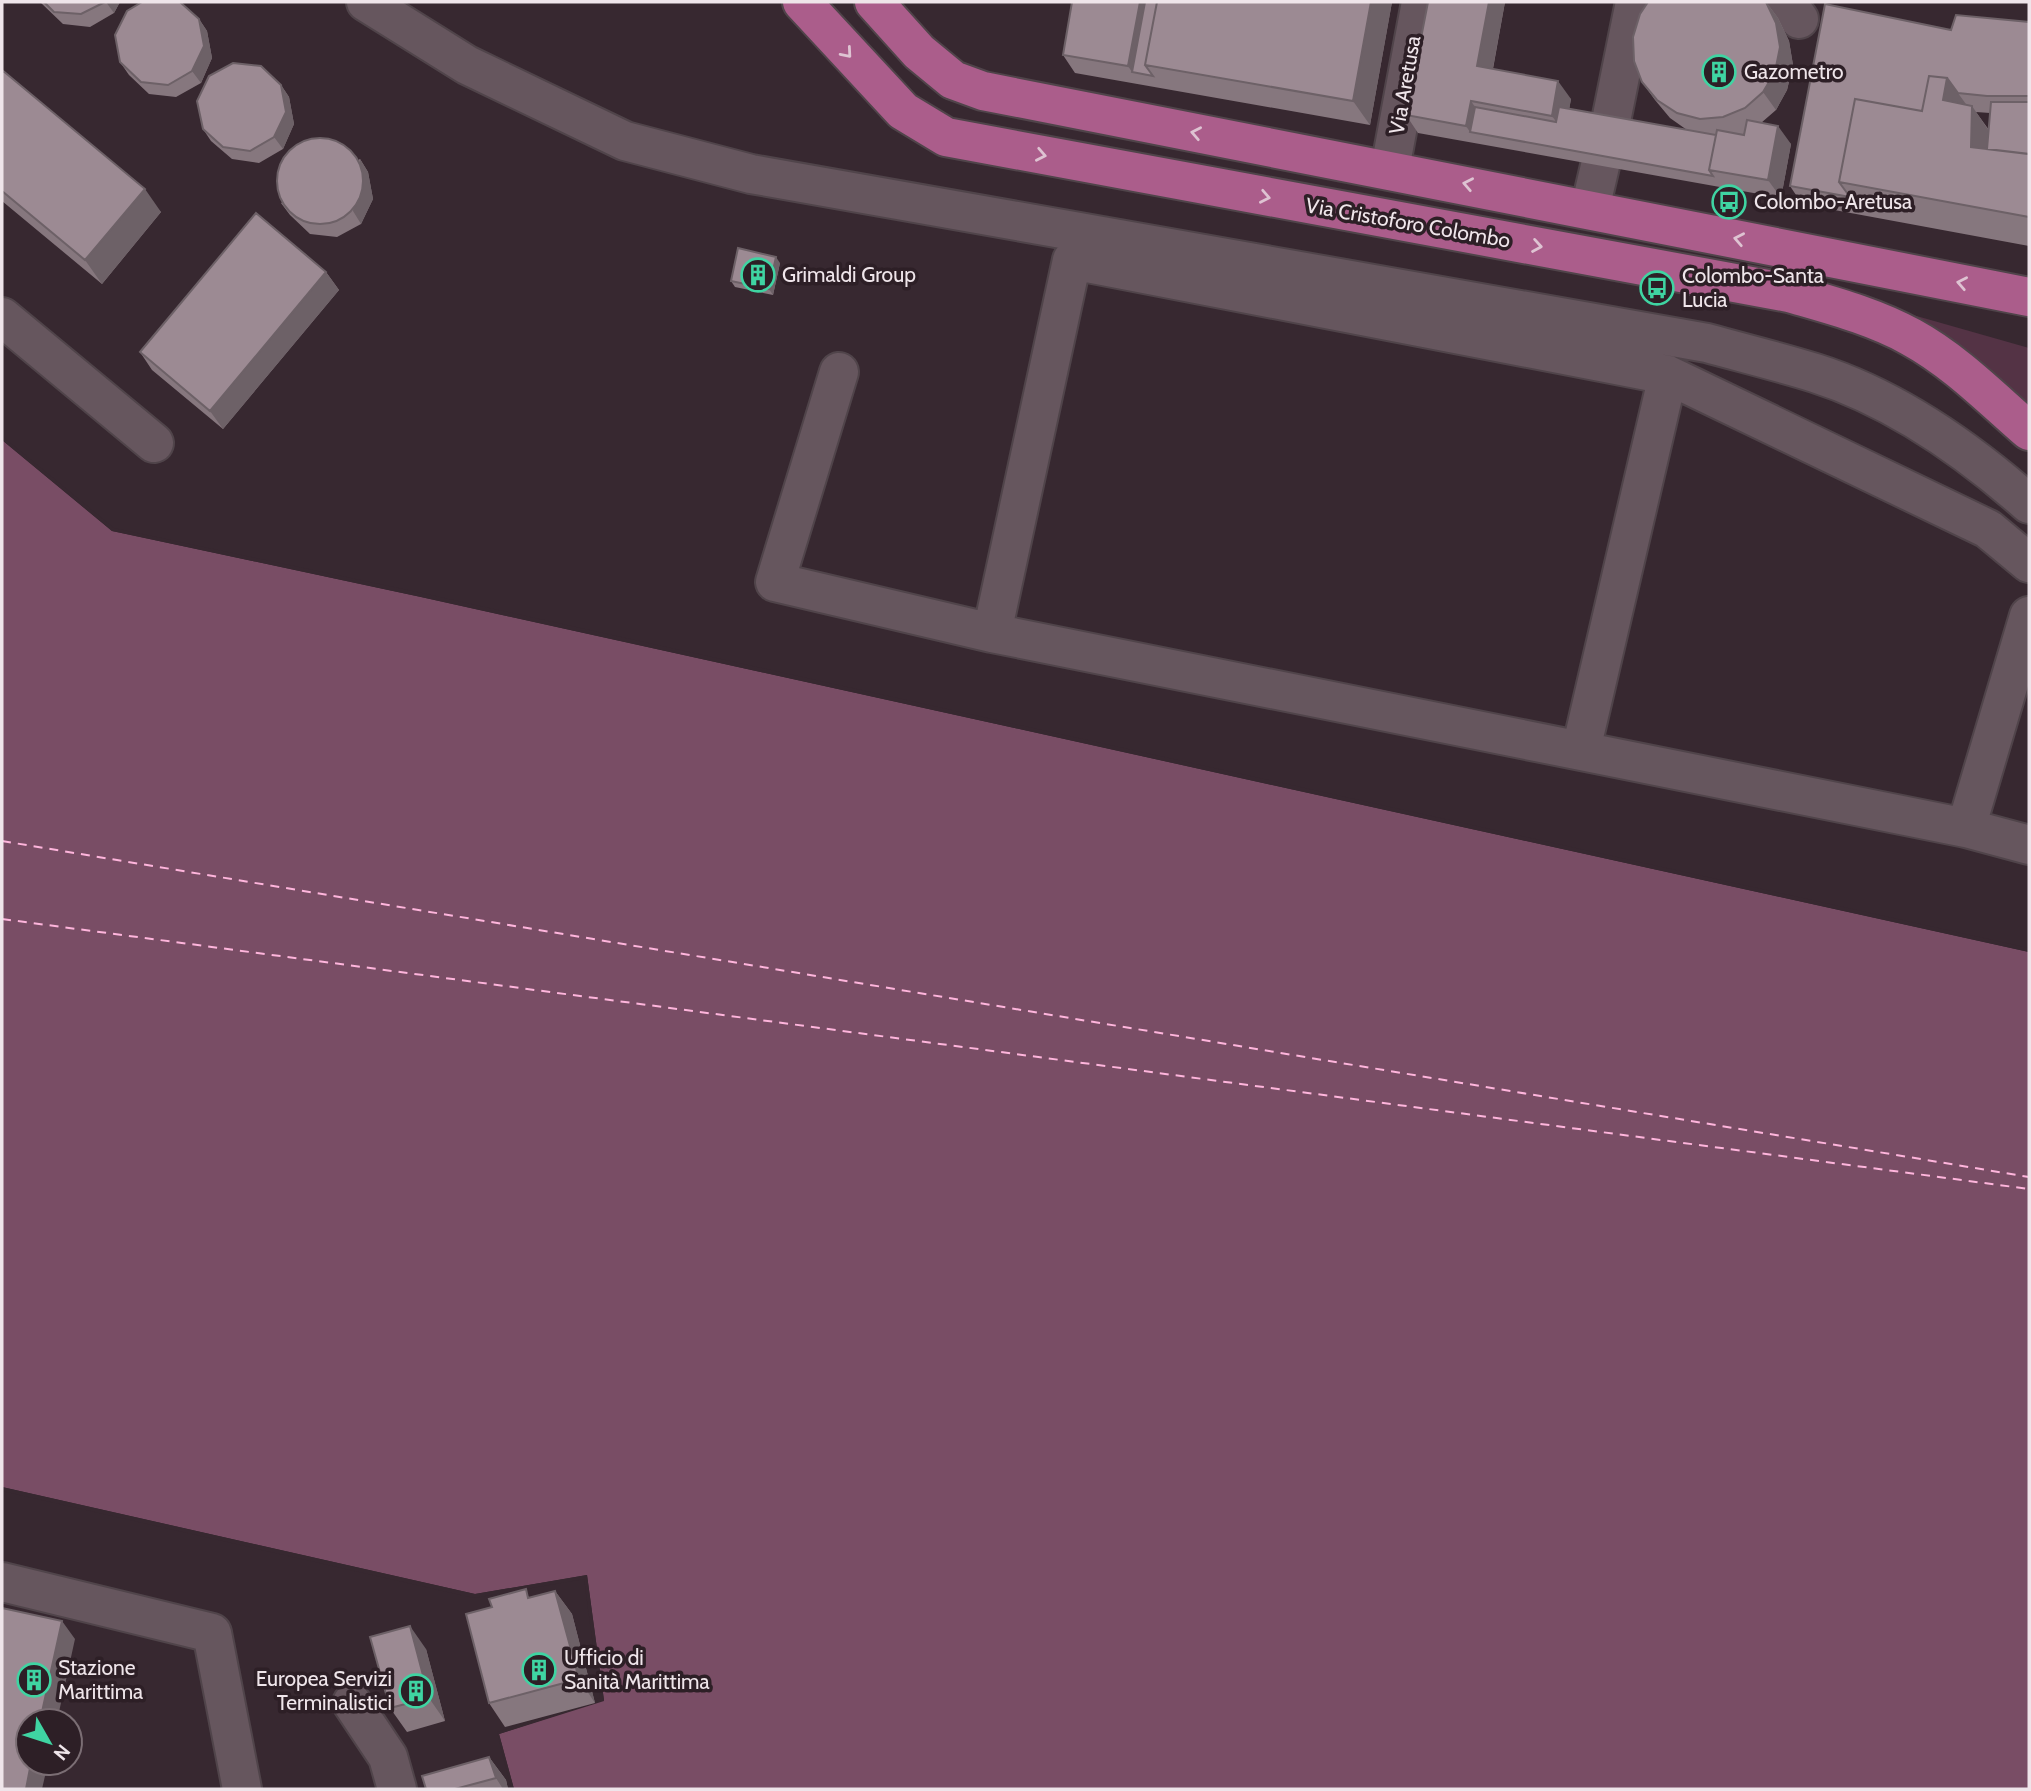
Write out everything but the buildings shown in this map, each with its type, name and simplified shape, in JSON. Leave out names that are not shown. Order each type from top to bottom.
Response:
[{"type":"main road","name":"Via Cristoforo Colombo","points":[[802,2],[903,111],[946,137],[1789,293],[1869,317],[1912,337],[1953,366],[2029,431]]},
{"type":"main road","points":[[874,2],[919,51],[953,80],[983,91],[2029,296]]},
{"type":"street","points":[[366,2],[467,65],[614,136],[751,174],[1706,343],[1817,373],[1881,401],[1933,431],[2029,504]]},
{"type":"street","name":"Via Aretusa","points":[[1390,169],[1420,2]]},
{"type":"street","points":[[1610,126],[1634,2]]},
{"type":"street","points":[[1590,209],[1600,166]]},
{"type":"street","points":[[992,633],[1072,260],[1668,375],[1988,529],[2029,563]]},
{"type":"street","points":[[2,317],[153,443]]},
{"type":"street","points":[[839,372],[775,582],[992,633],[1966,828],[2029,845]]},
{"type":"street","points":[[1581,751],[1668,375]]},
{"type":"street","points":[[1966,828],[2029,616]]},
{"type":"street","points":[[2,1582],[212,1633],[242,1789]]},
{"type":"street","points":[[352,1703],[388,1757],[397,1789]]},
{"type":"shaded area","points":[[1906,313],[2029,348],[2029,409],[1943,335]]},
{"type":"shaded area","points":[[2,440],[112,531],[2029,952],[2029,1789],[514,1789],[499,1734],[604,1700],[587,1575],[475,1594],[2,1487]]},
{"type":"pier","points":[[2,436],[114,528],[422,593],[2029,948],[2029,952],[112,531],[2,440]]},
{"type":"pier","points":[[2,1487],[475,1594],[587,1575],[604,1701],[499,1734],[514,1789],[511,1789],[497,1732],[600,1698],[584,1579],[474,1598],[2,1491]]},
{"type":"ferry route","points":[[2,841],[2029,1177]]},
{"type":"ferry route","points":[[2,919],[2029,1189]]},
{"type":"place","name":"Gazometro","points":[[1719,72]]},
{"type":"place","name":"Colombo-Aretusa","points":[[1729,202]]},
{"type":"place","name":"Grimaldi Group","points":[[758,275]]},
{"type":"place","name":"Colombo-Santa Lucia","points":[[1657,288]]},
{"type":"place","name":"Ufficio di Sanità Marittima","points":[[539,1670]]},
{"type":"place","name":"Stazione Marittima","points":[[34,1680]]},
{"type":"place","name":"Europea Servizi Terminalistici","points":[[416,1691]]}]
